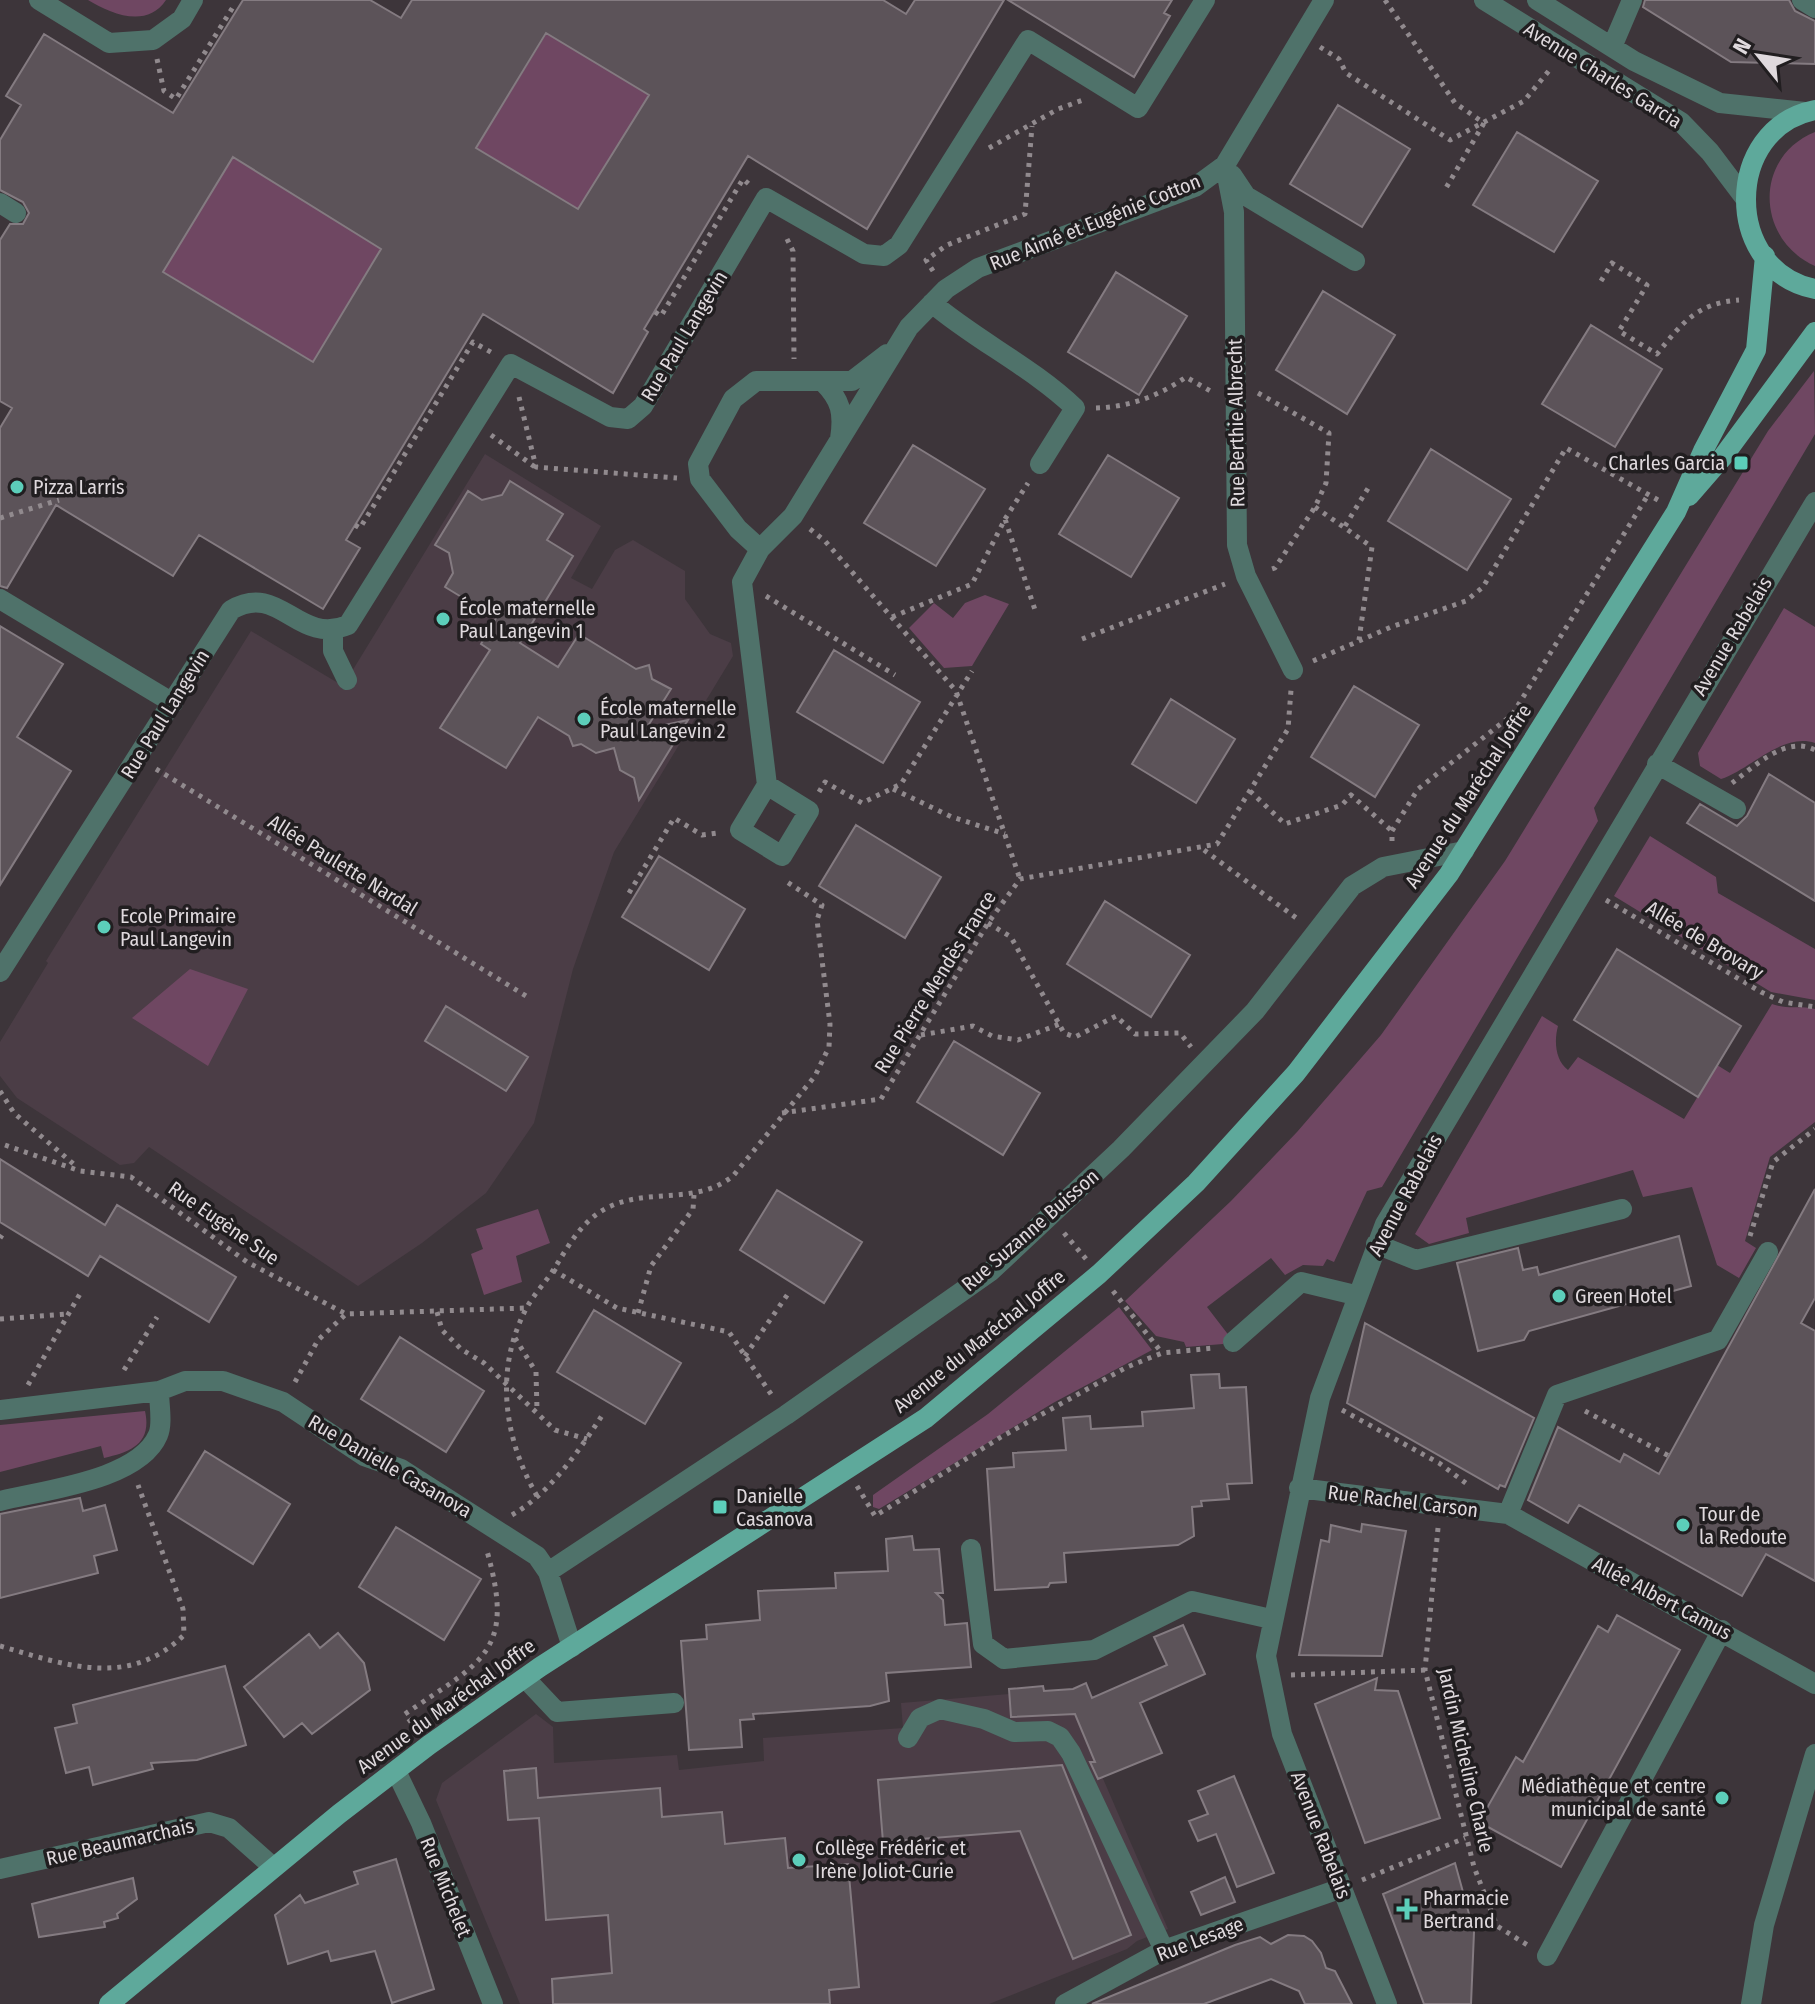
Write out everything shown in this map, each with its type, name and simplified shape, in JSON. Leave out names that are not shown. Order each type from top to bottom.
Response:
[{"type":"main road","points":[[1810,111],[1780,127],[1760,148],[1749,170],[1744,197],[1751,231],[1765,256],[1790,279],[1815,289]]},
{"type":"main road","name":"Avenue du Maréchal Joffre","points":[[109,2004],[273,1867],[396,1771],[525,1678],[926,1418],[1099,1274],[1196,1183],[1296,1073],[1464,851],[1676,512],[1703,451],[1756,350],[1765,256]]},
{"type":"main road","name":"Avenue du Maréchal Joffre","points":[[1676,512],[1722,458],[1815,332]]},
{"type":"street","points":[[39,0],[109,43],[153,40],[182,19],[193,0]]},
{"type":"street","points":[[766,198],[864,254],[884,256],[899,245],[1028,40],[1138,108],[1205,0]]},
{"type":"street","name":"Rue Aimé et Eugénie Cotton","points":[[742,582],[760,549],[793,516],[896,346],[939,296],[978,268],[1195,187],[1225,165],[1324,0]]},
{"type":"street","name":"Avenue Charles Garcia","points":[[1484,0],[1681,122],[1710,152],[1744,197]]},
{"type":"street","name":"Avenue Charles Garcia","points":[[1537,0],[1684,88],[1720,103],[1810,111]]},
{"type":"street","points":[[1612,47],[1632,0]]},
{"type":"street","points":[[1802,0],[1815,8]]},
{"type":"street","points":[[1225,165],[1246,196],[1355,261]]},
{"type":"street","name":"Rue Berthie Albrecht","points":[[1225,165],[1234,212],[1237,545],[1246,576],[1293,670]]},
{"type":"street","name":"Rue Paul Langevin","points":[[511,364],[610,417],[628,419],[643,406],[766,198]]},
{"type":"street","points":[[939,296],[959,325],[1052,385],[1075,408],[1040,464]]},
{"type":"street","name":"Rue Aimé et Eugénie Cotton","points":[[700,479],[698,464],[733,399],[756,381],[852,381],[896,346]]},
{"type":"street","points":[[347,680],[333,651],[333,632],[348,625],[511,364]]},
{"type":"street","points":[[823,382],[838,397],[843,416],[840,443]]},
{"type":"street","points":[[700,479],[738,529],[760,549]]},
{"type":"street","name":"Avenue Rabelais","points":[[1387,2004],[1282,1734],[1266,1656],[1271,1619],[1320,1398],[1355,1295],[1385,1224],[1815,502]]},
{"type":"street","points":[[742,582],[767,785],[740,830],[782,856],[809,811],[767,785]]},
{"type":"street","points":[[0,599],[173,703]]},
{"type":"street","name":"Rue Paul Langevin","points":[[0,972],[231,610],[247,600],[265,601],[316,630],[333,632]]},
{"type":"street","points":[[1657,764],[1736,809]]},
{"type":"street","name":"Rue Suzanne Buisson","points":[[548,1572],[786,1415],[991,1271],[1121,1149],[1255,1011],[1352,886],[1383,867],[1464,851]]},
{"type":"street","points":[[1376,1244],[1416,1260],[1622,1209]]},
{"type":"street","points":[[1508,1514],[1557,1395],[1718,1340],[1768,1252]]},
{"type":"street","points":[[1233,1342],[1301,1282],[1355,1295]]},
{"type":"street","name":"Rue Danielle Casanova","points":[[7,1410],[159,1391],[185,1381],[223,1381],[283,1402],[364,1456],[401,1469],[537,1556],[548,1572],[572,1647]]},
{"type":"street","points":[[0,1501],[115,1473],[147,1454],[160,1432],[159,1391]]},
{"type":"street","name":"Rue Rachel Carson","points":[[1299,1488],[1508,1514]]},
{"type":"street","name":"Allée Albert Camus","points":[[1508,1514],[1815,1684]]},
{"type":"street","points":[[971,1549],[983,1644],[1004,1659],[1094,1650],[1192,1601],[1271,1619]]},
{"type":"street","points":[[1541,1953],[1722,1630]]},
{"type":"street","points":[[525,1678],[557,1712],[674,1703]]},
{"type":"street","points":[[908,1738],[920,1718],[940,1709],[984,1719],[1014,1732],[1048,1731],[1060,1737],[1071,1753],[1164,1950]]},
{"type":"street","points":[[1751,2004],[1764,1925],[1815,1754]]},
{"type":"street","name":"Rue Michelet","points":[[396,1771],[421,1823],[493,2004]]},
{"type":"street","name":"Rue Beaumarchais","points":[[0,1869],[209,1822],[229,1828],[273,1867]]},
{"type":"street","name":"Rue Lesage","points":[[1065,2004],[1164,1950],[1342,1888]]},
{"type":"path","points":[[1385,0],[1455,103],[1484,123]]},
{"type":"path","points":[[153,40],[164,91],[176,99],[233,7]]},
{"type":"path","points":[[1303,36],[1339,59],[1346,73],[1450,140],[1524,101],[1545,78],[1562,48]]},
{"type":"path","points":[[948,167],[1032,126],[1058,109],[1110,91]]},
{"type":"path","points":[[1446,188],[1484,123]]},
{"type":"path","points":[[939,296],[926,260],[947,245],[1025,214],[1032,126]]},
{"type":"path","points":[[655,312],[661,316],[743,179],[766,198]]},
{"type":"path","points":[[787,238],[793,251],[794,380]]},
{"type":"path","points":[[1601,281],[1612,263],[1647,285],[1619,331],[1657,354],[1679,326],[1708,303],[1738,299],[1762,307]]},
{"type":"path","points":[[355,525],[360,528],[473,342],[511,364],[536,467]]},
{"type":"path","points":[[1075,408],[1116,407],[1132,403],[1186,377],[1236,406]]},
{"type":"path","points":[[1082,639],[1246,576],[1275,568],[1315,507],[1326,483],[1329,433],[1236,381]]},
{"type":"path","points":[[474,423],[536,467],[700,479]]},
{"type":"path","points":[[1203,849],[1217,844],[1288,729],[1293,670],[1359,640],[1466,601],[1483,587],[1566,448],[1676,512]]},
{"type":"path","points":[[891,617],[972,584],[1005,519],[1040,464]]},
{"type":"path","points":[[1345,526],[1370,485]]},
{"type":"path","points":[[1250,791],[1285,824],[1342,805],[1351,795],[1392,831],[1418,789],[1512,715],[1648,494]]},
{"type":"path","points":[[0,518],[59,500]]},
{"type":"path","points":[[1315,507],[1372,547],[1359,640]]},
{"type":"path","points":[[793,516],[825,541],[956,691],[1020,879]]},
{"type":"path","points":[[1005,519],[1036,613]]},
{"type":"path","points":[[742,582],[895,675]]},
{"type":"path","points":[[809,811],[825,782],[862,803],[901,784],[956,691],[972,671]]},
{"type":"path","points":[[1715,796],[1768,757],[1804,744],[1815,750]]},
{"type":"path","name":"Allée Paulette Nardal","points":[[138,758],[531,999]]},
{"type":"path","points":[[892,788],[952,817],[1005,834]]},
{"type":"path","points":[[629,893],[674,818],[702,835],[740,830]]},
{"type":"path","points":[[1203,849],[1316,933]]},
{"type":"path","name":"Rue Pierre Mendès France","points":[[782,1113],[881,1099],[988,923],[1020,879],[1203,849]]},
{"type":"path","points":[[537,1496],[512,1439],[507,1388],[508,1364],[526,1308],[590,1218],[611,1206],[636,1199],[694,1195],[717,1188],[733,1176],[815,1076],[829,1047],[830,1024],[817,920],[822,905],[782,878],[782,856]]},
{"type":"path","name":"Allée de Brovary","points":[[1584,887],[1761,992],[1783,1002],[1815,1007]]},
{"type":"path","points":[[988,923],[1011,937],[1064,1033],[1075,1037],[1116,1016],[1135,1034],[1180,1033],[1205,1063]]},
{"type":"path","points":[[920,1035],[973,1026],[992,1036],[1018,1040],[1060,1024]]},
{"type":"path","points":[[0,1091],[14,1113],[80,1171]]},
{"type":"path","points":[[1768,1252],[1749,1240],[1773,1162],[1815,1129]]},
{"type":"path","name":"Rue Eugène Sue","points":[[5,1145],[80,1171],[131,1177],[247,1262],[346,1314]]},
{"type":"path","points":[[638,1313],[651,1266],[693,1209],[694,1195]]},
{"type":"path","points":[[553,1270],[617,1308],[729,1332],[786,1415]]},
{"type":"path","points":[[745,1356],[790,1291]]},
{"type":"path","points":[[7,1410],[81,1292]]},
{"type":"path","points":[[1122,1302],[1162,1353]]},
{"type":"path","points":[[283,1402],[318,1340],[346,1314],[526,1308]]},
{"type":"path","points":[[437,1312],[442,1330],[461,1349],[484,1363],[555,1430],[587,1439]]},
{"type":"path","points":[[0,1319],[67,1314]]},
{"type":"path","points":[[124,1395],[122,1374],[157,1317]]},
{"type":"path","points":[[515,1337],[536,1372],[537,1411]]},
{"type":"path","points":[[863,1497],[875,1516],[1001,1437],[1127,1367],[1162,1353],[1205,1349]]},
{"type":"path","points":[[1557,1395],[1669,1456]]},
{"type":"path","points":[[1320,1398],[1439,1463],[1473,1488]]},
{"type":"path","points":[[504,1519],[537,1496],[587,1439],[603,1414]]},
{"type":"path","points":[[0,1646],[64,1665],[93,1669],[148,1663],[184,1635],[183,1609],[131,1464]]},
{"type":"path","name":"Jardin Micheline Charle","points":[[1440,1505],[1425,1670],[1465,1838],[1497,1926],[1541,1953]]},
{"type":"path","points":[[411,1722],[405,1714],[478,1664],[494,1638],[500,1607],[486,1547]]},
{"type":"path","points":[[1271,1676],[1425,1670]]},
{"type":"path","points":[[1342,1888],[1465,1838]]},
{"type":"shaded area","points":[[88,0],[166,0],[149,14],[128,16]]},
{"type":"shaded area","points":[[547,33],[649,95],[578,209],[476,148]]},
{"type":"shaded area","points":[[1815,132],[1815,266],[1796,254],[1781,238],[1773,219],[1770,199],[1772,179],[1781,160],[1795,144]]},
{"type":"shaded area","points":[[233,157],[381,249],[313,362],[163,272]]},
{"type":"shaded area","points":[[1814,371],[1815,434],[1594,808],[1598,821],[1382,1187],[1367,1191],[1334,1262],[1327,1259],[1323,1266],[1303,1265],[1285,1275],[1271,1258],[1207,1307],[1230,1337],[1223,1344],[1186,1347],[1184,1342],[1156,1336],[1125,1301],[1231,1201],[1297,1132],[1381,1035],[1505,861],[1768,431]]},
{"type":"shaded area","points":[[485,454],[601,526],[571,578],[592,589],[615,550],[633,540],[685,571],[685,599],[710,634],[731,643],[733,656],[614,852],[573,969],[534,1123],[486,1193],[422,1243],[358,1286],[149,1147],[134,1163],[120,1165],[17,1098],[0,1076],[0,1042],[48,963],[46,961],[251,631],[343,686]]},
{"type":"shaded area","points":[[985,595],[1009,604],[972,666],[944,668],[909,628],[934,603],[953,618],[965,603]]},
{"type":"shaded area","points":[[1784,608],[1815,627],[1815,743],[1803,741],[1778,747],[1721,779],[1700,766],[1698,753]]},
{"type":"shaded area","points":[[1650,836],[1716,877],[1718,893],[1815,949],[1815,1000],[1771,992],[1614,896]]},
{"type":"shaded area","points":[[190,969],[248,989],[208,1066],[132,1018]]},
{"type":"shaded area","points":[[1772,1004],[1815,1009],[1815,1122],[1770,1157],[1745,1241],[1756,1248],[1739,1278],[1717,1265],[1692,1187],[1643,1197],[1633,1170],[1466,1218],[1469,1233],[1429,1244],[1415,1234],[1542,1016],[1558,1026],[1557,1050],[1560,1061],[1568,1070],[1578,1057],[1684,1119],[1717,1065],[1730,1073]]},
{"type":"shaded area","points":[[538,1209],[550,1243],[516,1256],[522,1282],[484,1295],[471,1254],[483,1249],[476,1229]]},
{"type":"shaded area","points":[[1119,1307],[1152,1350],[1053,1403],[879,1509],[873,1507],[873,1495],[988,1414]]},
{"type":"shaded area","points":[[145,1411],[142,1438],[123,1453],[104,1458],[101,1446],[0,1472],[0,1425]]},
{"type":"shaded area","name":"Collège Frédéric et Irène Joliot-Curie","points":[[1043,1686],[1044,1691],[1066,1693],[1168,1929],[1137,1941],[1127,1949],[989,2004],[520,2004],[436,1800],[442,1783],[536,1714],[553,1727],[554,1763],[677,1755],[679,1770],[764,1761],[763,1738],[903,1728],[901,1703],[1009,1694],[1009,1689]]},
{"type":"building","points":[[243,0],[370,0],[401,18],[412,0],[883,0],[906,14],[915,0],[1004,0],[867,229],[748,156],[644,329],[648,332],[613,393],[483,314],[346,540],[360,548],[323,609],[199,535],[173,576],[56,505],[7,588],[0,586],[0,428],[12,408],[0,401],[0,240],[10,224],[23,224],[29,213],[23,202],[0,190],[0,140],[21,105],[6,96],[44,34],[173,113]],"holes":[[[546,33],[649,95],[578,209],[476,148]],[[233,157],[381,249],[313,362],[163,272]]]},
{"type":"building","points":[[1008,0],[1172,0],[1164,13],[1170,16],[1134,77]]},
{"type":"building","points":[[1645,0],[1789,0],[1795,11],[1815,21],[1815,64],[1731,62],[1643,7]]},
{"type":"building","points":[[1338,105],[1410,149],[1362,227],[1290,184]]},
{"type":"building","points":[[1517,132],[1598,181],[1554,252],[1473,205]]},
{"type":"building","points":[[1116,272],[1187,316],[1139,395],[1068,352]]},
{"type":"building","points":[[1323,291],[1395,335],[1347,414],[1276,370]]},
{"type":"building","points":[[1591,325],[1662,369],[1615,447],[1542,404]]},
{"type":"building","points":[[913,445],[985,489],[936,566],[864,523]]},
{"type":"building","points":[[1431,449],[1511,499],[1467,570],[1388,521]]},
{"type":"building","points":[[1108,455],[1179,498],[1131,577],[1059,534]]},
{"type":"building","points":[[510,481],[563,514],[547,540],[573,556],[520,643],[558,667],[579,634],[636,669],[649,665],[652,679],[671,689],[646,729],[688,720],[639,800],[634,778],[620,770],[614,748],[596,753],[581,744],[573,746],[569,736],[538,717],[506,768],[440,728],[490,650],[481,644],[496,618],[445,587],[453,573],[449,553],[435,545],[468,491],[482,500],[502,495]]},
{"type":"building","points":[[0,626],[63,664],[17,737],[71,771],[0,885]]},
{"type":"building","points":[[834,650],[920,702],[883,763],[797,712]]},
{"type":"building","points":[[1354,686],[1419,725],[1375,797],[1311,757]]},
{"type":"building","points":[[1171,699],[1235,739],[1196,803],[1132,764]]},
{"type":"building","points":[[1769,774],[1815,803],[1815,901],[1687,823],[1700,804],[1737,826],[1747,816]]},
{"type":"building","points":[[856,825],[941,877],[905,938],[819,886]]},
{"type":"building","points":[[659,856],[745,909],[709,970],[622,917]]},
{"type":"building","points":[[1105,901],[1190,955],[1151,1017],[1067,964]]},
{"type":"building","points":[[1617,949],[1741,1026],[1698,1097],[1574,1020]]},
{"type":"building","points":[[446,1006],[528,1057],[506,1091],[425,1041]]},
{"type":"building","points":[[954,1041],[1040,1093],[1003,1155],[917,1102]]},
{"type":"building","points":[[0,1159],[105,1225],[117,1205],[236,1277],[209,1322],[100,1256],[88,1276],[0,1222]]},
{"type":"building","points":[[1815,1189],[1815,1298],[1801,1323],[1815,1331],[1815,1581],[1766,1554],[1742,1596],[1579,1505],[1568,1523],[1528,1500],[1558,1427],[1620,1462],[1624,1454],[1659,1474]]},
{"type":"building","points":[[777,1190],[862,1242],[824,1303],[740,1250]]},
{"type":"building","name":"Green Hotel","points":[[1679,1236],[1691,1286],[1529,1331],[1524,1340],[1478,1351],[1457,1263],[1518,1248],[1523,1270],[1537,1267],[1539,1275]]},
{"type":"building","points":[[594,1310],[681,1363],[645,1424],[557,1372]]},
{"type":"building","points":[[1365,1323],[1534,1418],[1505,1487],[1500,1485],[1498,1489],[1347,1403]]},
{"type":"building","points":[[400,1337],[484,1391],[446,1452],[361,1399]]},
{"type":"building","points":[[1219,1374],[1220,1388],[1246,1387],[1252,1483],[1227,1484],[1229,1499],[1201,1501],[1202,1506],[1192,1507],[1194,1536],[1178,1545],[1064,1553],[1066,1582],[1050,1583],[1048,1587],[995,1590],[987,1469],[1014,1467],[1013,1453],[1066,1450],[1063,1418],[1090,1416],[1091,1429],[1143,1426],[1142,1412],[1194,1408],[1191,1375]]},
{"type":"building","points":[[205,1451],[290,1504],[253,1564],[168,1511]]},
{"type":"building","points":[[80,1498],[83,1511],[105,1505],[117,1550],[94,1556],[98,1573],[0,1598],[0,1514]]},
{"type":"building","points":[[1362,1524],[1406,1531],[1382,1656],[1299,1655],[1321,1540],[1329,1542],[1331,1525],[1361,1532]]},
{"type":"building","points":[[396,1527],[481,1579],[444,1640],[359,1587]]},
{"type":"building","points":[[912,1536],[914,1550],[939,1549],[943,1593],[936,1593],[943,1600],[945,1625],[967,1623],[971,1667],[886,1673],[889,1701],[870,1706],[753,1714],[754,1719],[740,1720],[742,1747],[689,1750],[681,1641],[707,1639],[706,1625],[760,1620],[758,1591],[836,1588],[835,1573],[888,1571],[886,1539]]},
{"type":"building","points":[[1617,1615],[1680,1650],[1561,1867],[1479,1822],[1516,1757],[1523,1762],[1598,1626],[1608,1632]]},
{"type":"building","points":[[1183,1625],[1205,1674],[1140,1703],[1162,1753],[1098,1779],[1090,1762],[1095,1762],[1075,1714],[1011,1717],[1009,1689],[1043,1686],[1044,1691],[1073,1689],[1086,1683],[1092,1698],[1167,1665],[1154,1637]]},
{"type":"building","points":[[338,1633],[364,1663],[370,1690],[312,1734],[302,1723],[284,1737],[244,1687],[309,1634],[320,1648]]},
{"type":"building","points":[[225,1666],[246,1745],[197,1760],[151,1763],[153,1769],[93,1785],[89,1767],[66,1773],[55,1728],[77,1723],[73,1705]]},
{"type":"building","points":[[1377,1678],[1375,1690],[1398,1691],[1440,1818],[1365,1843],[1315,1704]]},
{"type":"building","points":[[1062,1765],[1131,1935],[1073,1959],[1020,1831],[883,1842],[878,1780]]},
{"type":"building","points":[[536,1768],[538,1798],[660,1788],[662,1817],[722,1812],[725,1844],[785,1838],[788,1868],[848,1864],[859,1987],[829,1990],[830,2004],[553,2004],[552,1979],[612,1973],[608,1915],[546,1920],[539,1818],[508,1820],[504,1771]]},
{"type":"building","points":[[1234,1776],[1274,1873],[1237,1887],[1216,1834],[1198,1841],[1189,1821],[1208,1814],[1198,1791]]},
{"type":"building","points":[[396,1859],[434,1989],[392,2003],[375,1951],[331,1961],[328,1951],[288,1964],[275,1915],[300,1895],[305,1903],[358,1884],[354,1872]]},
{"type":"building","points":[[1455,1863],[1474,1932],[1471,2004],[1424,2004],[1383,1894]]},
{"type":"building","points":[[1225,1877],[1235,1902],[1201,1915],[1191,1892]]},
{"type":"building","points":[[133,1878],[137,1899],[117,1914],[118,1918],[104,1922],[105,1927],[39,1937],[32,1904]]},
{"type":"building","points":[[1288,1935],[1304,1936],[1312,1941],[1321,1953],[1326,1968],[1335,1971],[1352,2004],[1305,2004],[1299,1991],[1271,1979],[1204,2004],[1092,2004],[1235,1945],[1260,1937],[1271,1944]]},
{"type":"place","name":"Charles Garcia","points":[[1741,463]]},
{"type":"place","name":"Pizza Larris","points":[[17,487]]},
{"type":"place","name":"École maternelle Paul Langevin 1","points":[[443,619]]},
{"type":"place","name":"École maternelle Paul Langevin 2","points":[[584,719]]},
{"type":"place","name":"Ecole Primaire Paul Langevin","points":[[104,927]]},
{"type":"place","name":"Green Hotel","points":[[1559,1296]]},
{"type":"place","name":"Danielle Casanova","points":[[720,1507]]},
{"type":"place","name":"Tour de la Redoute","points":[[1683,1525]]},
{"type":"place","name":"Médiathèque et centre municipal de santé","points":[[1722,1798]]},
{"type":"place","name":"Collège Frédéric et Irène Joliot-Curie","points":[[799,1860]]},
{"type":"place","name":"Pharmacie Bertrand","points":[[1407,1909]]}]
